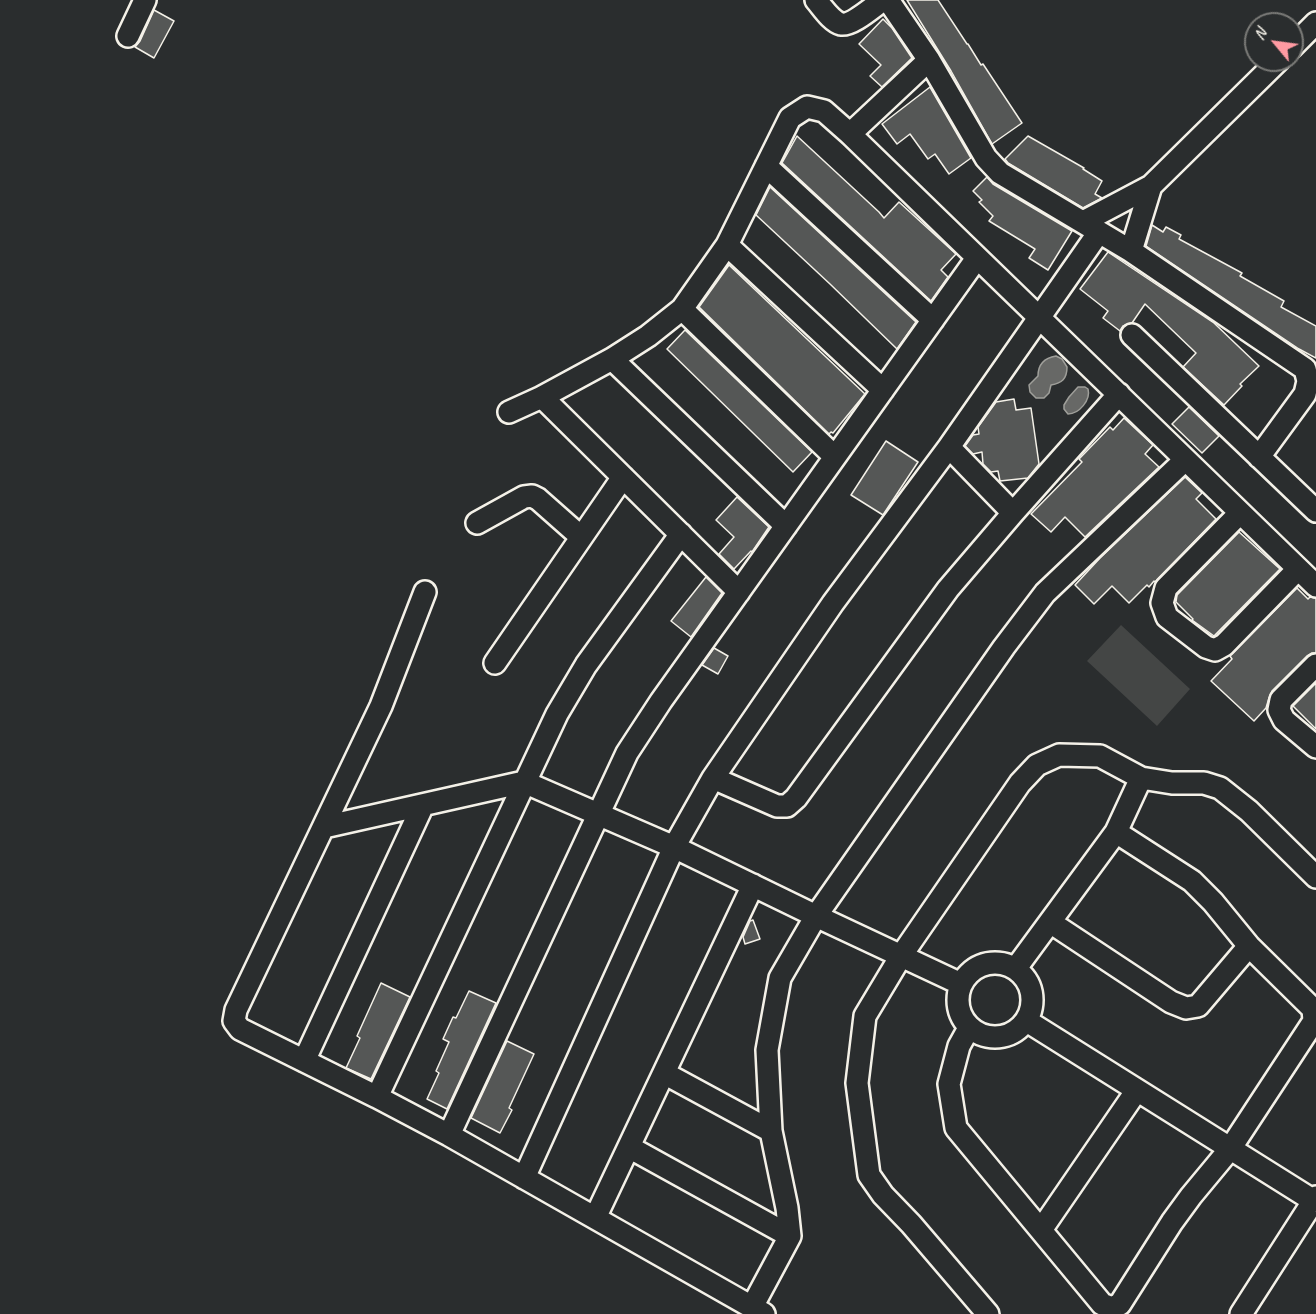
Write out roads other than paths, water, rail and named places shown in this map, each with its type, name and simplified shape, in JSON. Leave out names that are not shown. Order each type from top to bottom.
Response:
[{"type":"street","points":[[128,36],[145,0]]},
{"type":"street","points":[[816,0],[832,18],[841,24],[850,23],[884,0]]},
{"type":"street","points":[[888,0],[928,60],[986,158],[1000,173],[1131,251],[1305,369],[1312,383],[1259,457]]},
{"type":"street","points":[[1304,35],[1316,23]]},
{"type":"street","points":[[850,134],[928,60]]},
{"type":"street","points":[[524,1178],[674,847],[713,778],[833,603],[949,447],[1038,318],[1091,227],[1151,186],[1267,72]]},
{"type":"street","points":[[509,412],[612,359],[648,336],[682,309],[727,245],[790,118],[807,106],[824,111],[850,134],[1316,586]]},
{"type":"street","points":[[766,166],[933,320]]},
{"type":"street","points":[[1131,251],[1151,186]]},
{"type":"street","points":[[727,245],[883,390]]},
{"type":"street","points":[[449,1136],[627,753],[661,700],[977,258]]},
{"type":"street","points":[[682,309],[835,457]]},
{"type":"street","points":[[1132,335],[1316,511]]},
{"type":"street","points":[[612,359],[786,526]]},
{"type":"street","points":[[713,778],[777,806],[787,806],[796,798],[948,589],[1119,394]]},
{"type":"street","points":[[542,397],[739,592]]},
{"type":"street","points":[[949,447],[1013,513]]},
{"type":"street","points":[[425,592],[381,706],[236,1010],[234,1021],[240,1029],[377,1096],[758,1310],[790,1236],[788,1208],[771,1131],[767,1050],[780,978],[816,916],[1004,647],[1045,594],[1185,460]]},
{"type":"street","points":[[495,663],[622,477]]},
{"type":"street","points":[[477,523],[524,497],[532,496],[581,537]]},
{"type":"street","points":[[1240,513],[1166,588],[1161,603],[1167,617],[1206,647],[1215,650],[1224,645],[1298,569]]},
{"type":"street","points":[[377,1096],[557,714],[586,665],[681,534]]},
{"type":"street","points":[[1316,665],[1281,700],[1279,710],[1284,720],[1316,747]]},
{"type":"street","points":[[988,1314],[911,1224],[883,1195],[869,1175],[857,1083],[865,1016],[902,956],[1020,783],[1037,765],[1059,755],[1100,756],[1141,778],[1172,783],[1204,783],[1220,788],[1249,810],[1316,876]]},
{"type":"street","points":[[1016,968],[1116,832],[1141,778]]},
{"type":"street","points":[[324,827],[524,782],[674,847],[961,984]]},
{"type":"street","points":[[304,1061],[423,805]]},
{"type":"street","points":[[969,1028],[959,1046],[950,1084],[956,1128],[1102,1304],[1112,1308],[1120,1304],[1172,1222],[1230,1149],[1314,1021],[1312,1009],[1249,946],[1213,902],[1192,881],[1116,832]]},
{"type":"street","points":[[595,1218],[753,885]]},
{"type":"street","points":[[1050,922],[1171,1002],[1186,1008],[1198,1006],[1249,946]]},
{"type":"street","points":[[996,962],[1016,968],[1029,983],[1033,1002],[1027,1021],[1015,1033],[999,1038],[983,1036],[969,1028],[957,1007],[961,984],[975,968],[996,962]]},
{"type":"street","points":[[1027,1021],[1230,1149],[1315,1199],[1241,1314]]},
{"type":"street","points":[[664,1073],[771,1131]]},
{"type":"street","points":[[1041,1230],[1137,1090]]},
{"type":"street","points":[[629,1147],[790,1236]]}]
